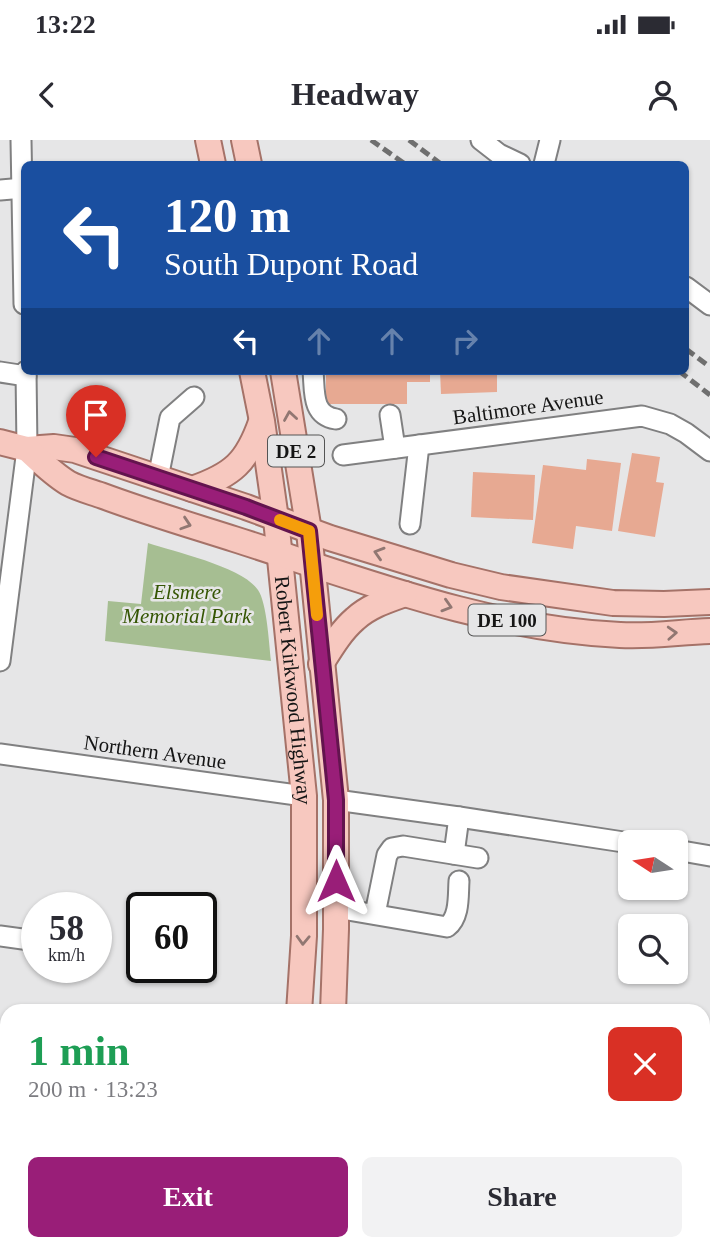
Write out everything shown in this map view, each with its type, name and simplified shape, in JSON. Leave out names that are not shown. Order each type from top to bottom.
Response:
[{"type":"main road","points":[[208,140],[212,161]]},
{"type":"main road","points":[[244,140],[248,161]]},
{"type":"main road","name":"Robert Kirkwood Highway","points":[[253,375],[276,519],[304,796],[302,1004]]},
{"type":"main road","name":"Robert Kirkwood Highway","points":[[284,375],[309,531],[336,800],[333,1004]]},
{"type":"main road","points":[[192,489],[209,483],[234,468],[254,442],[262,421]]},
{"type":"main road","name":"DE 100","points":[[0,442],[27,449],[54,447],[75,450],[309,531],[451,575],[501,587],[613,603],[710,602]]},
{"type":"main road","name":"DE 100","points":[[27,449],[69,483],[121,503],[334,573],[471,612],[559,629],[621,635],[710,631]]},
{"type":"main road","points":[[321,664],[339,636],[355,618],[374,606],[405,594]]},
{"type":"street","points":[[21,140],[22,161]]},
{"type":"street","points":[[481,140],[514,161]]},
{"type":"street","points":[[545,161],[550,140]]},
{"type":"street","points":[[0,190],[21,188]]},
{"type":"street","points":[[689,288],[710,305]]},
{"type":"street","points":[[0,372],[21,374]]},
{"type":"street","points":[[0,661],[27,449],[26,375]]},
{"type":"street","points":[[313,375],[316,407],[327,418],[336,419]]},
{"type":"street","points":[[158,478],[170,418],[194,397]]},
{"type":"street","points":[[390,415],[395,448]]},
{"type":"street","name":"Baltimore Avenue","points":[[343,455],[642,416],[670,424],[710,451]]},
{"type":"street","points":[[410,524],[419,445]]},
{"type":"street","name":"Northern Avenue","points":[[0,754],[304,796]]},
{"type":"street","points":[[336,800],[618,841]]},
{"type":"street","points":[[454,854],[459,817]]},
{"type":"street","points":[[375,914],[387,855],[392,848],[403,846],[478,858]]},
{"type":"street","points":[[688,852],[710,856]]},
{"type":"street","points":[[336,908],[447,926],[454,920],[457,912],[460,881]]},
{"type":"street","points":[[0,936],[21,939]]},
{"type":"green space","name":"Elsmere Memorial Park","points":[[148,543],[224,567],[250,582],[258,590],[264,604],[271,661],[105,641],[108,601],[141,604]]},
{"type":"building","points":[[326,375],[430,375],[430,382],[407,382],[407,404],[326,404]]},
{"type":"building","points":[[440,375],[497,375],[497,392],[441,394]]},
{"type":"building","points":[[632,453],[660,457],[656,482],[664,483],[655,537],[618,531]]},
{"type":"building","points":[[587,459],[621,463],[612,531],[576,526],[573,549],[532,543],[543,465],[586,470]]},
{"type":"building","points":[[473,472],[535,475],[533,520],[471,517]]},
{"type":"railway","points":[[371,140],[401,161]]},
{"type":"railway","points":[[409,140],[437,161]]},
{"type":"railway","points":[[689,351],[710,367]]},
{"type":"railway","points":[[684,375],[710,395]]},
{"type":"slow traffic","points":[[280,520],[309,531],[317,615]]},
{"type":"route","points":[[96,457],[309,531],[336,800],[336,881]]}]
